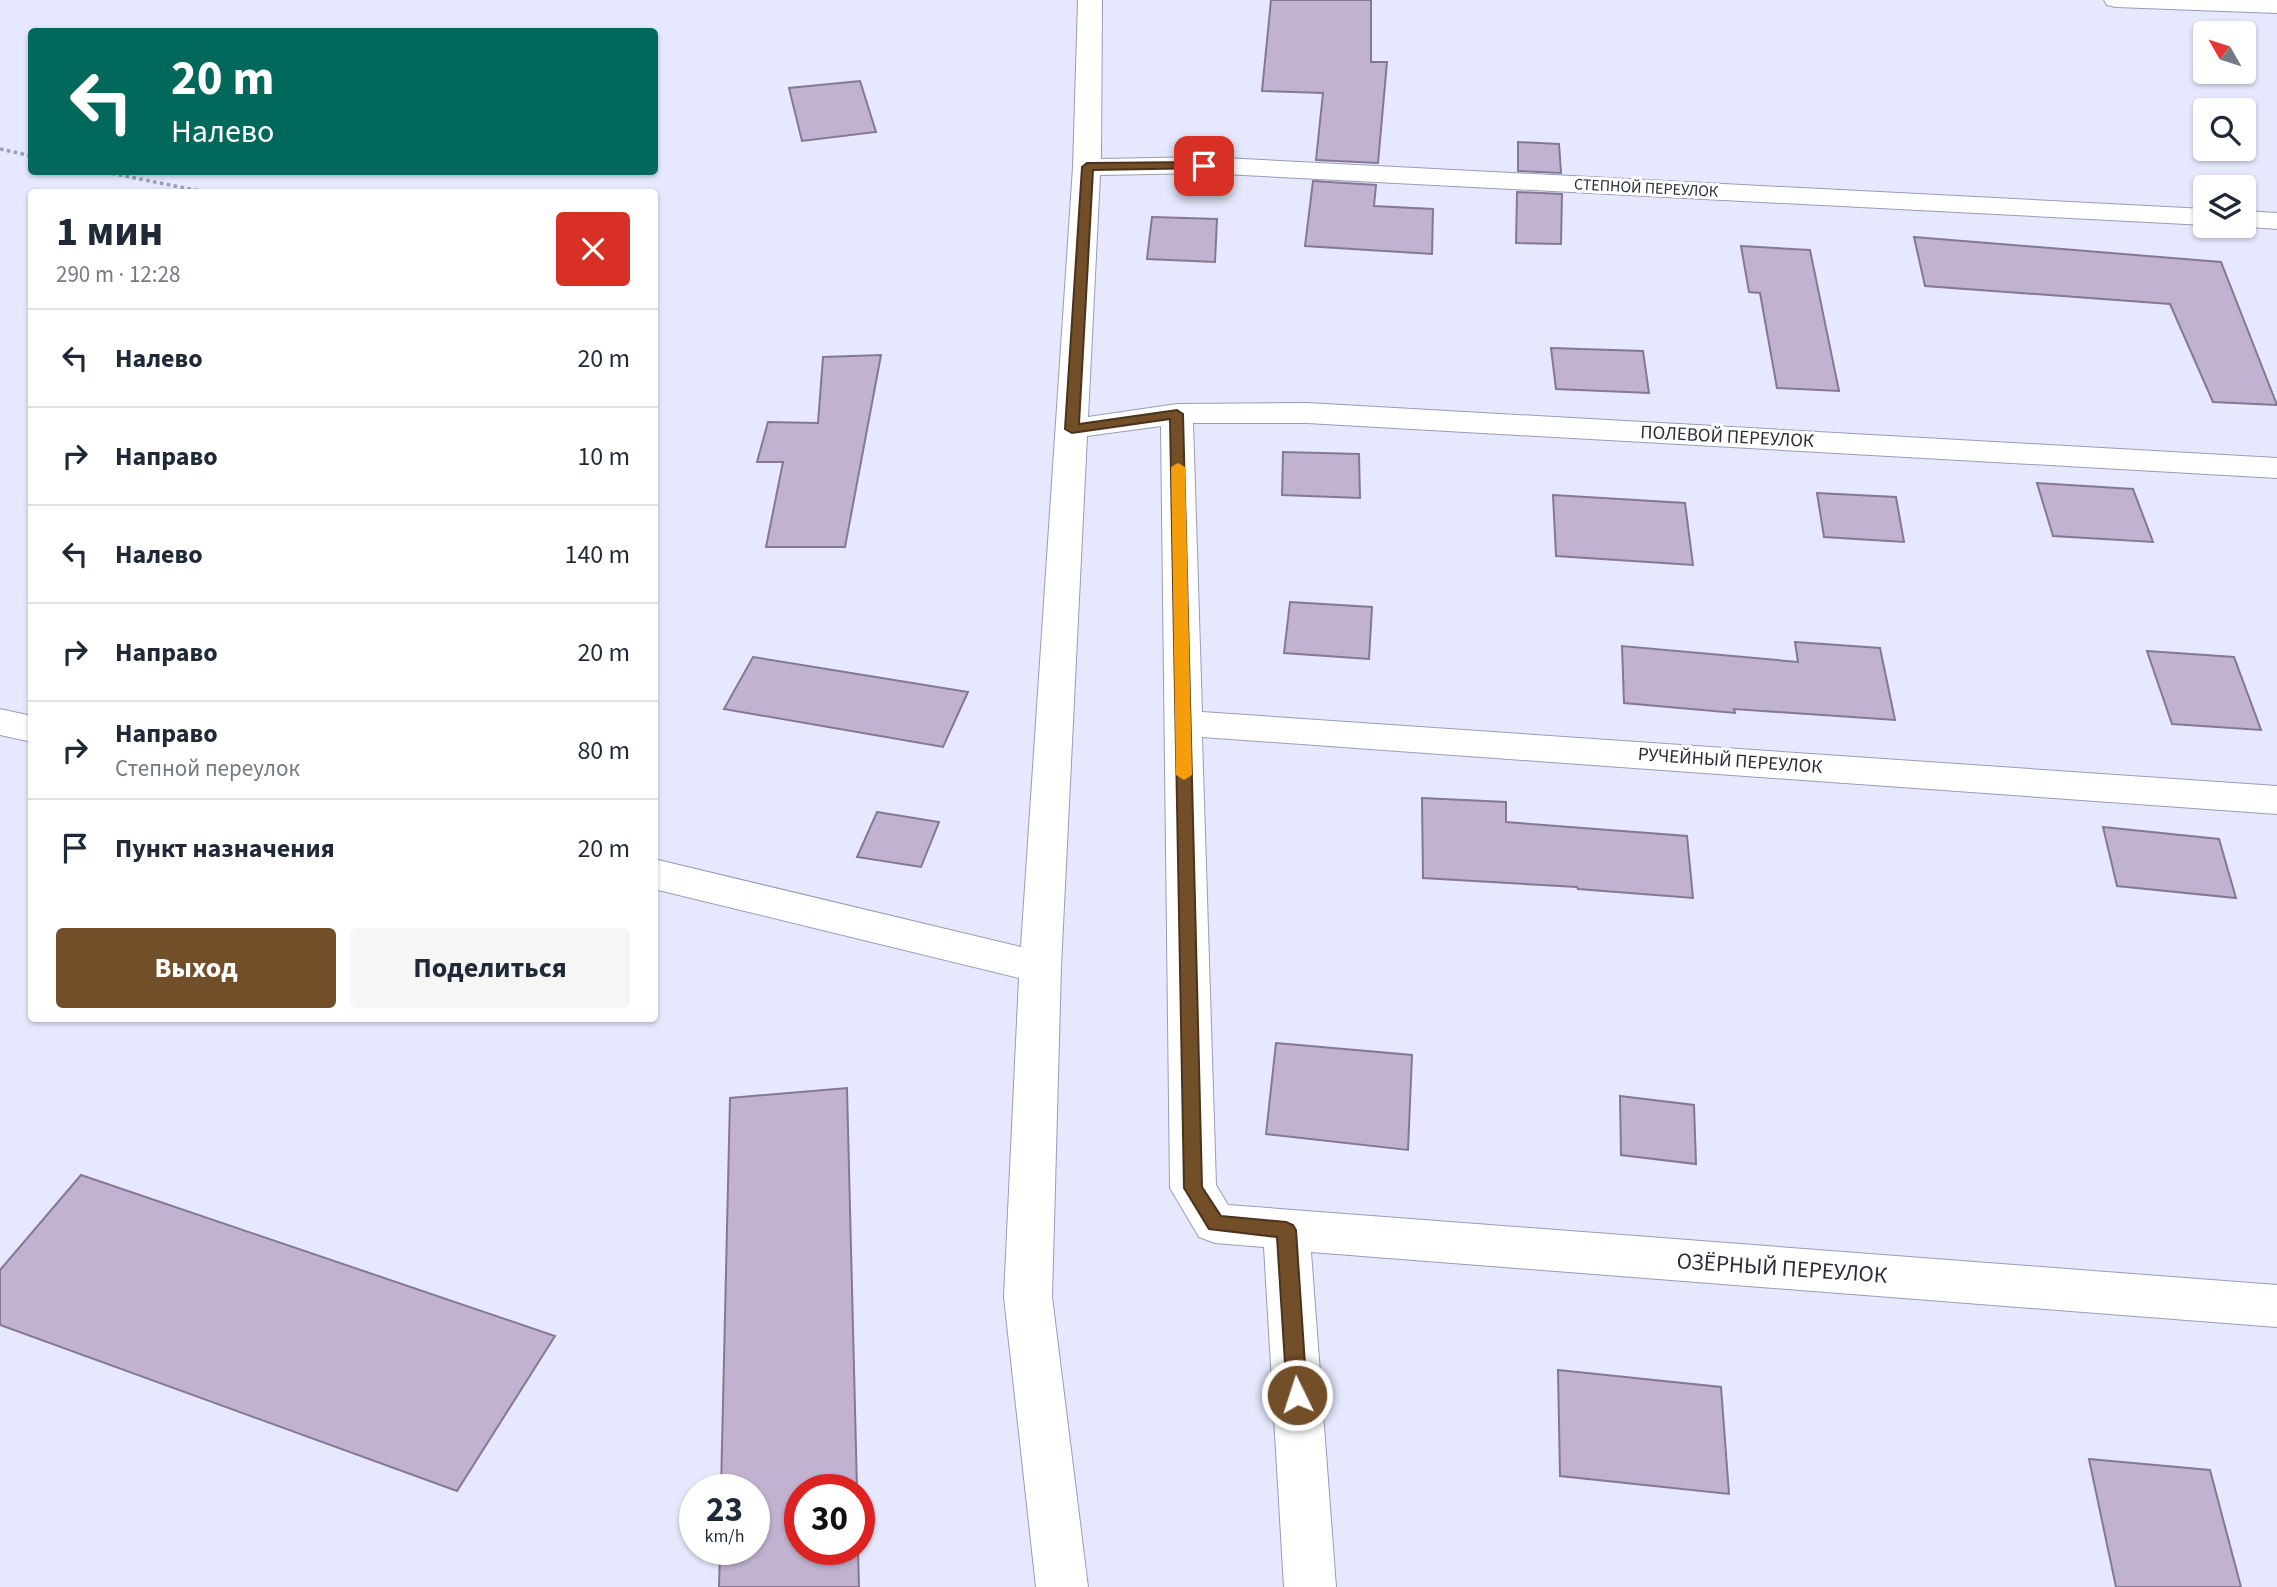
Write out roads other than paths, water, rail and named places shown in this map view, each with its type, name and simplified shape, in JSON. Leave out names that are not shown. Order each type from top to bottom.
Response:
[{"type":"street","points":[[1062,1587],[1028,1297],[1040,967],[1087,167],[1090,0]]},
{"type":"street","points":[[2116,0],[2277,6]]},
{"type":"street","name":"СТЕПНОЙ ПЕРЕУЛОК","points":[[1087,167],[1204,166],[2193,216]]},
{"type":"street","points":[[2256,219],[2277,220]]},
{"type":"street","name":"ПОЛЕВОЙ ПЕРЕУЛОК","points":[[1072,429],[1177,414],[1307,413],[2277,468]]},
{"type":"street","points":[[1177,414],[1183,723]]},
{"type":"street","points":[[0,722],[28,728]]},
{"type":"street","name":"РУЧЕЙНЫЙ ПЕРЕУЛОК","points":[[1183,723],[2277,800]]},
{"type":"street","name":"ОЗЁРНЫЙ ПЕРЕУЛОК","points":[[1183,723],[1193,1188],[1215,1223],[2277,1306]]},
{"type":"street","points":[[658,875],[1040,967]]},
{"type":"street","points":[[1286,1230],[1310,1587]]}]
